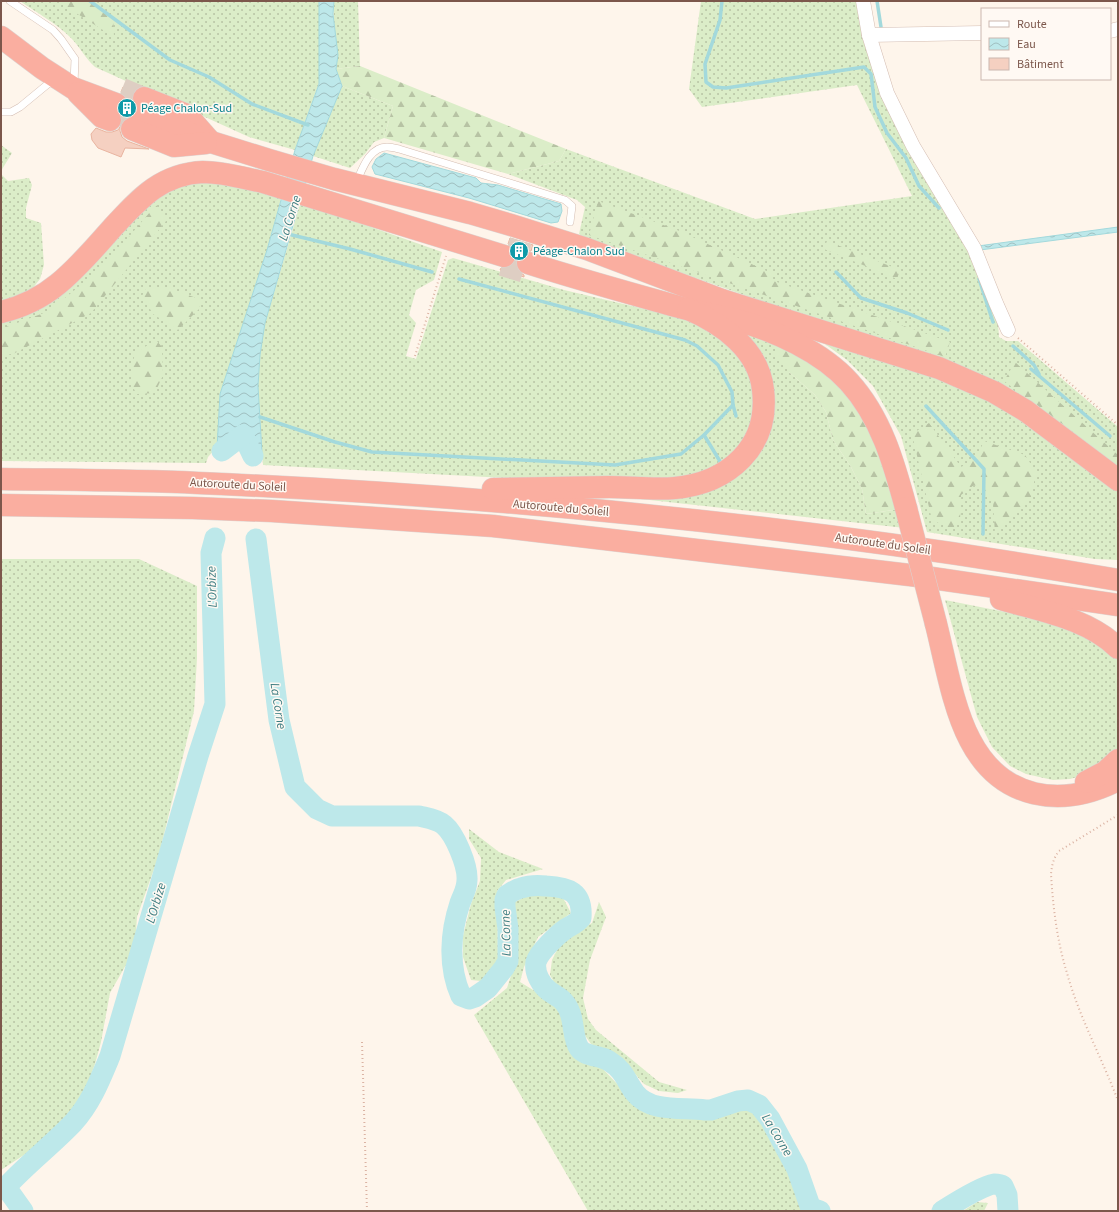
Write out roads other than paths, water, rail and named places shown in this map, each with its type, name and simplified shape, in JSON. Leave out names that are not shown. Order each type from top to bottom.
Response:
[{"type":"highway","points":[[1,37],[42,68],[65,82],[116,104]]},
{"type":"highway","points":[[138,113],[211,142],[270,160],[334,179],[470,212],[511,225],[594,252],[722,300],[939,368],[994,392],[1026,411],[1118,480]]},
{"type":"highway","points":[[1,312],[30,303],[44,295],[58,284],[80,263],[134,204],[149,191],[174,178],[202,172],[226,174],[263,182],[441,238],[504,256]]},
{"type":"highway","points":[[528,263],[584,281],[688,310],[738,320],[770,332],[809,351],[836,370],[856,390],[878,424],[894,465],[910,509],[940,625],[956,700],[965,730],[981,758],[1000,778],[1020,790],[1039,796],[1070,796],[1093,791],[1118,780]]},
{"type":"highway","points":[[722,300],[815,346],[840,363],[856,379],[878,410],[888,428],[908,484],[910,509]]},
{"type":"highway","points":[[352,491],[614,487],[675,488],[699,484],[717,477],[732,468],[740,460],[757,437],[762,421],[763,385],[756,367],[739,342],[712,321],[688,310]]},
{"type":"highway","name":"Autoroute du Soleil","points":[[1,479],[195,483],[352,491],[523,504],[704,521],[880,543],[1118,580]]},
{"type":"highway","name":"Autoroute du Soleil","points":[[1,505],[193,508],[272,511],[493,526],[918,576],[1118,605]]},
{"type":"highway","points":[[918,576],[1082,623],[1103,635],[1118,648]]},
{"type":"highway","points":[[940,625],[969,716],[981,742],[1004,771],[1033,785],[1059,788],[1087,782],[1105,772],[1118,760]]},
{"type":"street","points":[[863,1],[869,35],[887,93],[914,146],[974,248],[1008,330]]},
{"type":"street","points":[[869,35],[981,33]]},
{"type":"lane","points":[[2,112],[11,112],[65,82],[75,59],[53,30],[10,1]]},
{"type":"lane","points":[[355,184],[366,161],[378,148],[387,147],[399,149],[564,200],[572,206],[570,222]]},
{"type":"water","points":[[319,1],[334,1],[333,14],[338,55],[336,69],[342,86],[313,156],[265,323],[260,355],[258,386],[262,453],[217,448],[220,394],[267,250],[295,150],[319,84]]},
{"type":"water","points":[[384,153],[476,178],[481,183],[498,185],[561,204],[562,211],[558,222],[551,223],[469,198],[375,174],[372,167],[376,159]]},
{"type":"water","points":[[1118,227],[1118,232],[980,250],[978,246]]},
{"type":"waterway","points":[[90,1],[170,60],[209,77],[252,104],[308,125]]},
{"type":"waterway","points":[[722,1],[720,20],[705,64],[706,82],[713,87],[726,88],[864,67],[871,74],[875,107],[887,133],[906,158],[919,186],[939,208]]},
{"type":"waterway","points":[[877,1],[881,27]]},
{"type":"waterway","points":[[292,235],[350,249],[432,272]]},
{"type":"waterway","points":[[836,272],[861,298],[907,313],[948,330]]},
{"type":"waterway","points":[[459,279],[685,340],[697,346],[718,365],[732,392],[733,405]]},
{"type":"waterway","points":[[979,279],[993,322]]},
{"type":"waterway","points":[[1013,346],[1034,365],[1039,374]]},
{"type":"waterway","points":[[1031,369],[1110,436]]},
{"type":"waterway","points":[[721,463],[704,435],[733,405],[736,416]]},
{"type":"waterway","points":[[926,406],[984,469],[983,534]]},
{"type":"waterway","points":[[260,417],[335,442],[372,452],[615,465],[681,454],[704,435]]},
{"type":"waterway","name":"La Corne","points":[[243,435],[253,456]]},
{"type":"waterway","name":"L'Orbize","points":[[222,451],[243,435]]},
{"type":"waterway","name":"L'Orbize","points":[[23,1211],[6,1187],[22,1170],[73,1123],[85,1107],[94,1091],[110,1056],[198,756],[215,704],[211,553],[215,538]]},
{"type":"waterway","name":"La Corne","points":[[256,539],[279,720],[295,787],[317,809],[332,816],[419,816],[438,821],[448,829],[460,851],[467,874],[465,892],[460,903],[452,938],[452,962],[461,996],[469,999],[475,997],[488,988],[508,961],[508,929],[505,907],[507,895],[519,888],[528,886],[554,887],[568,890],[573,893],[580,902],[581,918],[563,931],[541,953],[536,962],[536,970],[543,985],[559,997],[568,1008],[575,1038],[579,1048],[585,1053],[605,1059],[614,1064],[635,1093],[650,1104],[668,1108],[705,1110],[711,1110],[738,1101],[748,1100],[759,1105],[770,1119],[797,1169],[810,1206],[820,1211]]},
{"type":"waterway","name":"La Corne","points":[[942,1211],[975,1192],[994,1184],[1000,1184],[1003,1186],[1007,1195],[1008,1211]]},
{"type":"tunnel","points":[[122,89],[144,98]]},
{"type":"tunnel","points":[[113,112],[135,121]]},
{"type":"tunnel","points":[[507,248],[530,255]]},
{"type":"tunnel","points":[[502,265],[525,272]]},
{"type":"place","name":"Péage Chalon-Sud","points":[[127,108]]},
{"type":"place","name":"Péage-Chalon Sud","points":[[519,251]]}]
